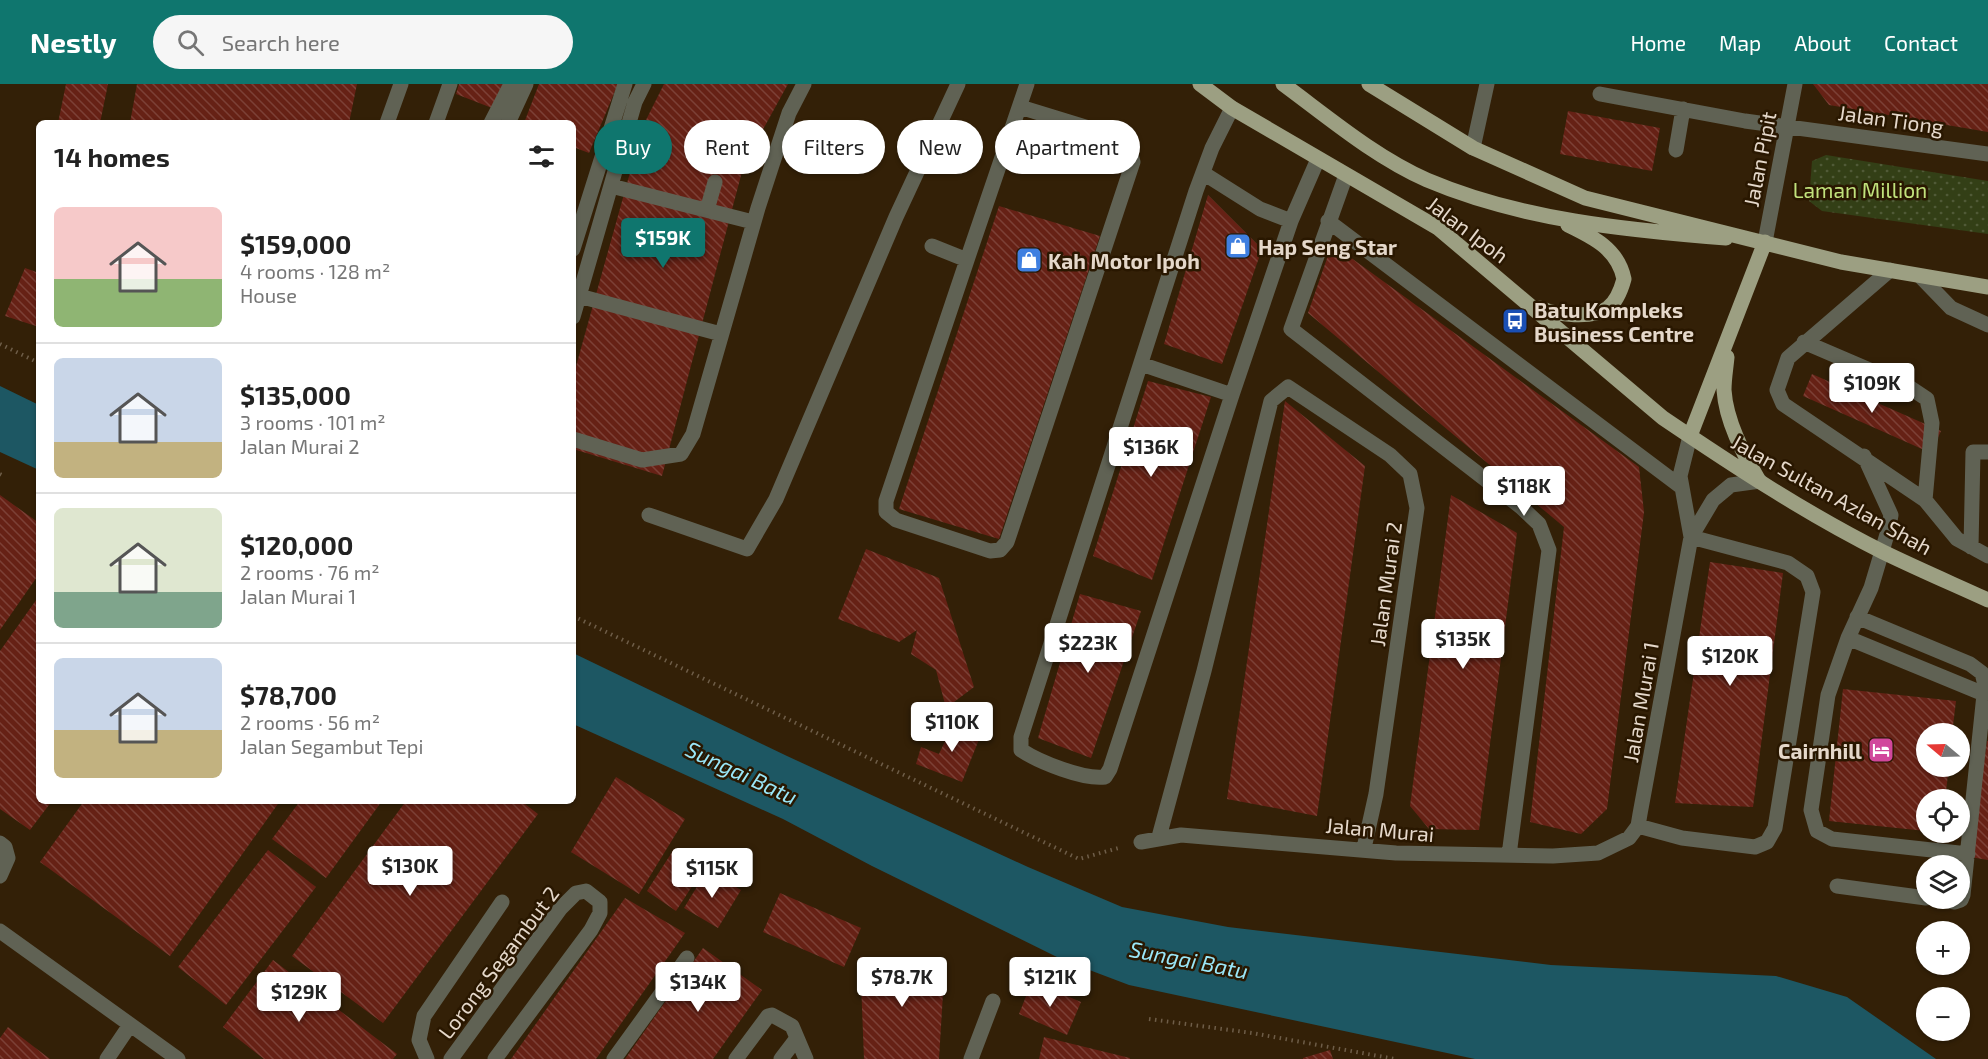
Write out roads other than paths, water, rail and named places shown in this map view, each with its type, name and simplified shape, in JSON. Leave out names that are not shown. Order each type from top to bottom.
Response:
[{"type":"main road","name":"Jalan Ipoh","points":[[1200,84],[1232,108],[1438,228],[1663,418],[1690,436]]},
{"type":"main road","name":"Jalan Ipoh","points":[[1283,84],[1376,152],[1426,179],[1476,198],[1628,230],[1765,242]]},
{"type":"main road","points":[[1369,84],[1473,148],[1585,198],[1840,262],[1988,287]]},
{"type":"main road","points":[[1526,301],[1554,314],[1584,314],[1607,309],[1619,295],[1624,279],[1614,255],[1603,244],[1549,215]]},
{"type":"main road","points":[[1690,436],[1728,343],[1765,242]]},
{"type":"main road","points":[[1728,343],[1724,391],[1726,400],[1745,456],[1760,482]]},
{"type":"main road","name":"Jalan Sultan Azlan Shah","points":[[1690,436],[1760,482],[1882,552],[1988,600]]},
{"type":"street","points":[[388,120],[401,84]]},
{"type":"street","points":[[437,120],[450,84]]},
{"type":"street","points":[[493,120],[511,84]]},
{"type":"street","points":[[509,120],[526,84]]},
{"type":"street","points":[[576,239],[625,84]]},
{"type":"street","points":[[576,306],[635,102],[644,84]]},
{"type":"street","points":[[576,440],[642,460],[681,454],[693,434],[753,222],[789,113],[804,84]]},
{"type":"street","points":[[649,515],[747,549],[776,499],[896,217],[958,84]]},
{"type":"street","points":[[1020,107],[1121,138],[1128,144],[1133,162],[1007,542],[1000,550],[990,551],[896,520],[886,512],[886,501],[1027,84]]},
{"type":"street","points":[[1473,148],[1487,84]]},
{"type":"street","name":"Jalan Pipit","points":[[1765,242],[1794,84]]},
{"type":"street","name":"Jalan Tiong","points":[[1600,94],[1787,126],[1988,154]]},
{"type":"street","points":[[1232,108],[1203,173],[1021,737],[1021,750],[1031,757],[1093,778],[1105,777],[1110,769],[1232,395],[1292,221],[1318,159]]},
{"type":"street","points":[[1676,150],[1683,109]]},
{"type":"street","points":[[1203,173],[1260,209],[1292,221]]},
{"type":"street","points":[[1346,175],[1291,328],[1521,507],[1539,524],[1549,550],[1509,855]]},
{"type":"street","points":[[707,210],[715,182]]},
{"type":"street","points":[[611,186],[753,222]]},
{"type":"street","points":[[1328,221],[1680,486]]},
{"type":"street","points":[[932,246],[967,260]]},
{"type":"street","points":[[1890,270],[1788,358],[1779,378],[1777,390],[1783,404],[1864,456],[1925,500],[1957,539],[1988,556]]},
{"type":"street","points":[[1921,277],[1951,308],[1988,325]]},
{"type":"street","points":[[579,296],[721,334]]},
{"type":"street","points":[[1804,342],[1909,387],[1927,399],[1932,423],[1925,500]]},
{"type":"street","points":[[1141,364],[1232,395]]},
{"type":"street","name":"Jalan Murai 2","points":[[1159,837],[1204,671],[1271,401],[1288,387],[1390,455],[1410,474],[1417,508],[1376,794],[1364,848]]},
{"type":"street","name":"Jalan Murai 1","points":[[1690,436],[1680,476],[1680,486],[1691,537]]},
{"type":"street","points":[[1971,547],[1973,452],[1988,452]]},
{"type":"street","points":[[1857,616],[1970,664],[1982,673],[1984,694],[1968,854],[1832,839],[1817,831],[1811,810],[1828,695],[1848,638],[1857,616],[1871,588],[1891,514],[1864,456]]},
{"type":"street","name":"Jalan Murai 1","points":[[1638,826],[1691,537],[1713,500],[1731,485],[1760,482]]},
{"type":"street","points":[[1638,826],[1682,838],[1755,847],[1767,842],[1775,828],[1813,592],[1808,576],[1788,563],[1691,537]]},
{"type":"street","points":[[1848,638],[1984,694]]},
{"type":"street","name":"Jalan Murai","points":[[1140,842],[1159,837],[1219,836],[1430,855],[1598,854],[1629,838],[1638,826]]},
{"type":"street","points":[[0,843],[5,847],[8,858],[0,876]]},
{"type":"street","points":[[1837,886],[1916,897]]},
{"type":"street","name":"Lorong Segambut 2","points":[[451,1059],[560,909],[576,893],[586,891],[600,902],[600,913],[591,930],[495,1059]]},
{"type":"street","points":[[427,1059],[419,1040],[424,1016],[502,902]]},
{"type":"street","points":[[0,931],[178,1059]]},
{"type":"street","points":[[614,1059],[687,958]]},
{"type":"street","points":[[970,1059],[993,1001]]},
{"type":"street","points":[[736,1059],[768,1017],[772,1015],[792,1026],[806,1059]]},
{"type":"street","points":[[107,1059],[130,1025]]},
{"type":"street","points":[[781,1059],[797,1038]]},
{"type":"water","points":[[0,386],[36,404],[36,469],[0,452]]},
{"type":"water","name":"Sungai Batu","points":[[576,654],[787,756],[1028,867],[1122,907],[1228,927],[1551,965],[1776,976],[1847,997],[1936,1059],[1475,1059],[1129,985],[1063,960],[872,866],[783,819],[576,725]]},
{"type":"place","name":"Hap Seng Star","points":[[1238,246]]},
{"type":"place","name":"Kah Motor Ipoh","points":[[1029,260]]},
{"type":"place","name":"Batu Kompleks Business Centre","points":[[1515,321]]},
{"type":"place","name":"Cairnhill","points":[[1881,750]]},
{"type":"park label","name":"Laman Million","points":[[1860,189]]}]
